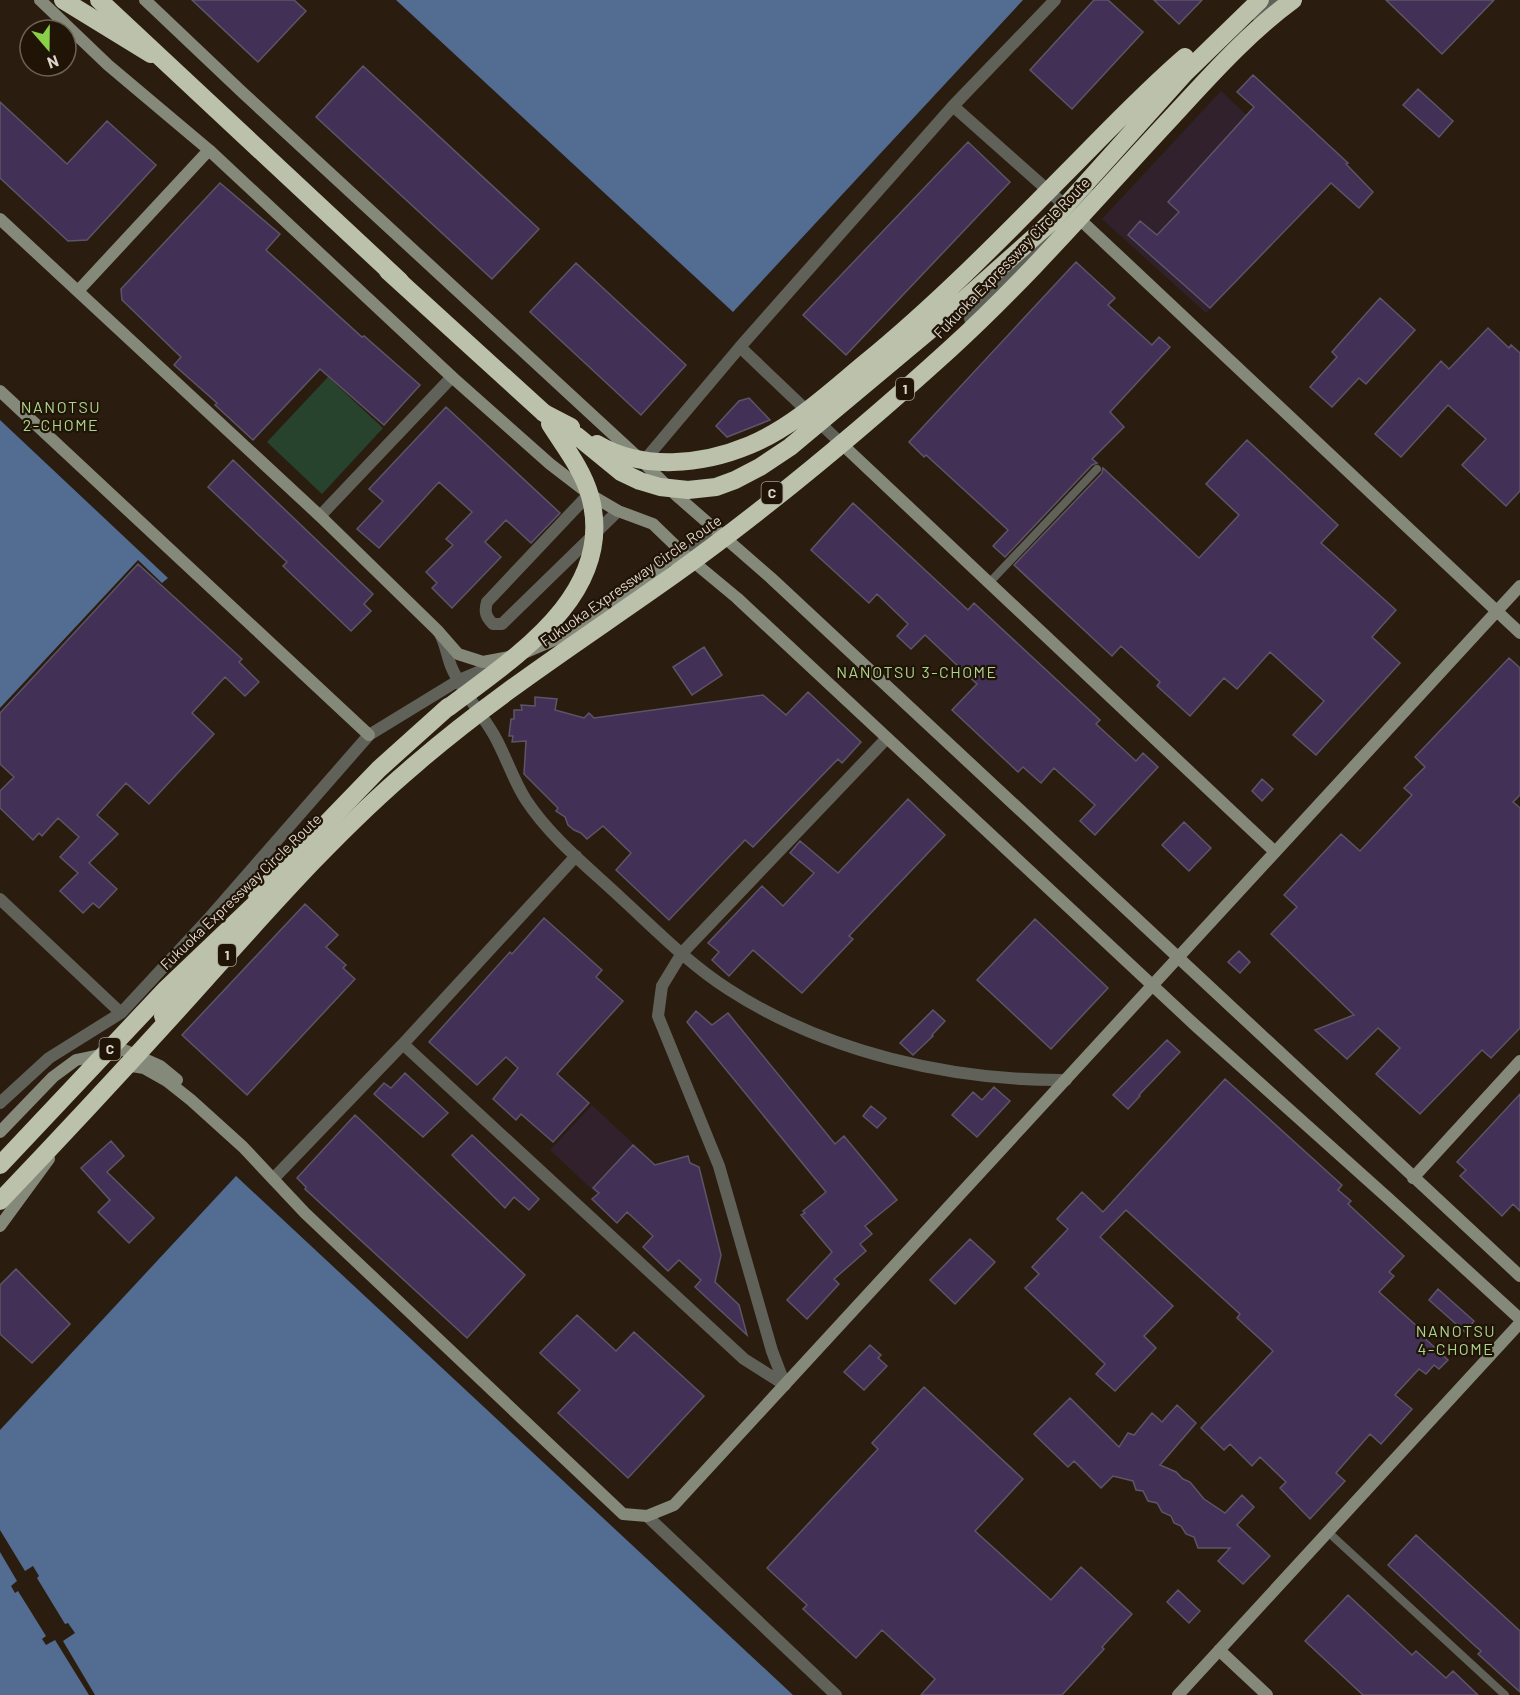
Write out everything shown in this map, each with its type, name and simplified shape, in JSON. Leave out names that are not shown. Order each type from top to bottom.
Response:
[{"type":"highway","points":[[63,0],[183,75],[462,341],[543,413],[613,452],[632,458],[656,461],[691,460],[726,454],[752,444],[777,431],[829,393],[919,318],[1175,66],[1253,0]]},
{"type":"highway","points":[[99,0],[557,427],[577,436],[621,472],[660,488],[688,490],[716,487],[760,467],[790,447],[930,330],[1051,222],[1185,73],[1260,0]]},
{"type":"highway","name":"Fukuoka Expressway Circle Route","points":[[0,1165],[166,989],[354,808],[413,758],[493,696],[673,570],[753,508],[809,464],[911,374],[1021,268],[1193,82],[1277,0]]},
{"type":"highway","name":"Fukuoka Expressway Circle Route","points":[[0,1201],[145,1047],[291,883],[367,807],[467,722],[542,666],[676,574],[859,429],[988,313],[1200,87],[1258,28],[1293,0]]},
{"type":"highway","points":[[223,936],[300,845],[376,771],[449,707],[529,644],[575,593],[589,565],[594,543],[593,510],[590,494],[583,478],[543,413]]},
{"type":"highway","points":[[145,1047],[162,1018],[233,922],[275,874],[379,769],[448,707],[540,635],[562,607],[577,582],[584,563],[590,544],[591,520],[581,479],[557,427]]},
{"type":"street","points":[[40,0],[108,65],[209,150],[452,377],[550,464],[589,494],[618,511],[653,524],[684,554],[737,598],[1153,985],[1520,1321],[1178,1695]]},
{"type":"street","points":[[145,0],[719,534],[780,586],[1520,1276]]},
{"type":"street","points":[[643,462],[740,347],[953,106],[1055,0]]},
{"type":"street","points":[[0,1103],[6,1094],[49,1058],[121,1013],[211,916],[369,735],[459,680],[583,628],[667,561],[684,554],[719,534],[734,521],[788,492],[846,448],[1277,0]]},
{"type":"street","points":[[953,106],[1072,212],[1520,633]]},
{"type":"street","points":[[78,291],[209,150]]},
{"type":"street","points":[[0,219],[320,516],[437,630],[458,654],[483,662],[519,655]]},
{"type":"street","points":[[740,347],[1275,852]]},
{"type":"street","points":[[320,516],[452,377]]},
{"type":"street","points":[[0,391],[369,735]]},
{"type":"street","points":[[589,494],[487,603],[485,611],[487,618],[493,624],[502,624],[618,511]]},
{"type":"street","points":[[0,1226],[80,1118],[121,1068],[132,1066],[144,1068],[167,1081],[243,1147],[305,1214],[623,1514],[647,1516],[674,1505],[1520,585]]},
{"type":"street","points":[[437,630],[446,645],[451,666],[495,737],[526,800],[547,827],[682,953],[727,988],[784,1022],[846,1045],[938,1070],[1039,1080],[1066,1080]]},
{"type":"street","points":[[785,1386],[772,1351],[719,1166],[658,1016],[662,986],[682,953],[887,738]]},
{"type":"street","points":[[274,1178],[403,1044],[576,856]]},
{"type":"street","points":[[0,899],[121,1013]]},
{"type":"street","points":[[403,1044],[744,1359],[785,1386]]},
{"type":"street","points":[[0,1132],[53,1077],[76,1060],[124,1050],[160,1066],[221,1118],[243,1147]]},
{"type":"street","points":[[1413,1178],[1520,1061]]},
{"type":"street","points":[[647,1516],[836,1695]]},
{"type":"street","points":[[1219,1650],[1267,1695]]},
{"type":"lane","points":[[989,583],[1097,469]]},
{"type":"lane","points":[[1328,1532],[1505,1695]]},
{"type":"shaded area","points":[[1221,91],[1325,189],[1206,313],[1102,219]]},
{"type":"shaded area","points":[[592,1105],[655,1164],[613,1209],[550,1150]]},
{"type":"green space","points":[[328,377],[383,428],[322,494],[267,442]]},
{"type":"water","points":[[396,0],[1023,0],[733,312]]},
{"type":"water","points":[[0,420],[168,578],[162,583],[138,560],[0,708]]},
{"type":"water","points":[[236,1176],[793,1695],[0,1695],[0,1430]]},
{"type":"pier","points":[[0,1530],[25,1571],[33,1566],[39,1576],[37,1578],[65,1624],[68,1623],[75,1633],[63,1641],[95,1695],[89,1695],[55,1640],[46,1645],[42,1639],[46,1636],[18,1591],[15,1593],[11,1586],[17,1581],[0,1552]]},
{"type":"building","points":[[192,0],[294,0],[306,11],[258,62]]},
{"type":"building","points":[[1094,0],[1108,0],[1143,32],[1072,109],[1030,70]]},
{"type":"building","points":[[1154,0],[1202,0],[1179,24]]},
{"type":"building","points":[[1386,0],[1494,0],[1442,54]]},
{"type":"building","points":[[363,66],[539,229],[492,279],[316,117]]},
{"type":"building","points":[[1253,75],[1348,163],[1346,164],[1373,192],[1359,208],[1331,183],[1210,308],[1128,235],[1140,221],[1157,235],[1179,212],[1168,202],[1254,107],[1237,92]]},
{"type":"building","points":[[1418,89],[1453,121],[1439,137],[1403,105]]},
{"type":"building","points":[[0,102],[67,164],[107,121],[156,165],[87,240],[68,241],[0,178]]},
{"type":"building","points":[[968,142],[1010,182],[846,355],[803,315]]},
{"type":"building","points":[[220,183],[280,234],[266,250],[362,337],[364,336],[420,385],[384,425],[320,369],[253,440],[215,405],[217,403],[174,365],[181,357],[122,300],[121,289]]},
{"type":"building","points":[[1076,262],[1115,298],[1108,305],[1152,345],[1159,337],[1170,347],[1110,412],[1124,427],[1092,459],[1097,463],[1092,465],[1005,557],[993,546],[1008,530],[909,442]]},
{"type":"building","points":[[576,263],[686,365],[641,415],[530,312]]},
{"type":"building","points":[[1380,298],[1415,330],[1366,384],[1359,378],[1332,407],[1310,387],[1337,357],[1332,352]]},
{"type":"building","points":[[1488,328],[1509,348],[1511,345],[1520,353],[1520,491],[1506,506],[1462,465],[1486,439],[1448,405],[1401,457],[1375,434],[1441,361],[1449,369]]},
{"type":"building","points":[[749,398],[770,420],[727,437],[716,426],[739,401]]},
{"type":"building","points":[[446,407],[560,513],[531,543],[506,520],[485,542],[501,557],[452,608],[432,588],[437,583],[426,572],[453,545],[446,539],[472,512],[439,482],[379,548],[357,529],[383,501],[369,489]]},
{"type":"building","points":[[1247,440],[1338,525],[1321,543],[1396,610],[1372,637],[1400,663],[1316,755],[1293,735],[1324,701],[1270,652],[1237,689],[1224,678],[1190,716],[1157,686],[1160,682],[1121,646],[1112,656],[1014,565],[1102,473],[1103,468],[1199,558],[1239,515],[1206,484]]},
{"type":"building","points":[[233,460],[373,594],[364,604],[371,611],[351,631],[283,566],[287,562],[208,487]]},
{"type":"building","points":[[853,503],[968,610],[974,603],[1100,720],[1096,724],[1136,761],[1143,753],[1158,767],[1095,835],[1080,821],[1095,805],[1054,768],[1041,783],[1023,767],[1018,772],[952,710],[977,684],[925,635],[911,649],[897,636],[908,624],[877,594],[869,603],[811,550]]},
{"type":"building","points":[[138,564],[242,659],[239,662],[259,682],[245,696],[225,677],[192,713],[214,734],[149,804],[126,783],[97,815],[118,834],[89,863],[117,889],[99,908],[93,903],[83,913],[60,891],[78,873],[60,857],[79,837],[58,818],[42,836],[39,833],[33,840],[0,808],[0,791],[14,777],[0,764],[0,713]]},
{"type":"building","points":[[704,647],[722,675],[692,695],[673,667]]},
{"type":"building","points":[[1509,658],[1520,668],[1520,795],[1513,802],[1520,808],[1520,1028],[1491,1058],[1482,1050],[1420,1114],[1376,1074],[1400,1048],[1378,1028],[1347,1059],[1315,1030],[1354,1015],[1271,934],[1297,907],[1284,895],[1341,834],[1360,851],[1412,795],[1404,788],[1425,767],[1415,757]]},
{"type":"building","points":[[808,692],[861,742],[842,763],[838,759],[753,847],[745,840],[669,920],[616,870],[631,853],[603,826],[587,839],[568,825],[565,817],[556,811],[558,808],[524,774],[526,741],[512,742],[513,736],[509,736],[514,710],[522,710],[521,705],[535,706],[535,697],[557,699],[555,710],[584,718],[589,713],[594,718],[763,695],[786,715]]},
{"type":"building","points":[[1262,779],[1273,789],[1262,801],[1252,791]]},
{"type":"building","points":[[908,799],[945,835],[849,936],[853,939],[802,993],[753,950],[729,976],[712,960],[719,952],[708,943],[762,886],[783,906],[814,873],[790,853],[800,841],[838,873]]},
{"type":"building","points":[[1184,822],[1211,848],[1189,871],[1162,845]]},
{"type":"building","points":[[305,904],[338,935],[326,947],[346,965],[343,968],[355,979],[247,1095],[182,1035]]},
{"type":"building","points":[[544,918],[602,970],[596,977],[623,1001],[557,1074],[589,1103],[553,1142],[521,1114],[516,1120],[493,1099],[518,1068],[506,1057],[477,1085],[429,1042],[510,952],[512,954]]},
{"type":"building","points":[[1035,919],[1108,988],[1051,1049],[977,980]]},
{"type":"building","points":[[1239,951],[1250,962],[1240,973],[1228,962]]},
{"type":"building","points":[[933,1010],[945,1021],[913,1055],[900,1043]]},
{"type":"building","points":[[696,1011],[712,1025],[728,1013],[835,1144],[844,1136],[897,1200],[865,1226],[872,1234],[860,1244],[866,1251],[834,1279],[839,1284],[807,1319],[787,1300],[832,1252],[801,1215],[826,1192],[687,1022]]},
{"type":"building","points":[[1167,1040],[1180,1052],[1128,1109],[1113,1095]]},
{"type":"building","points":[[405,1073],[448,1113],[423,1137],[374,1094],[384,1083],[391,1088]]},
{"type":"building","points":[[1225,1079],[1342,1185],[1338,1190],[1351,1201],[1348,1204],[1404,1256],[1389,1272],[1394,1276],[1379,1292],[1419,1328],[1417,1331],[1448,1360],[1439,1369],[1434,1365],[1426,1374],[1419,1369],[1395,1395],[1412,1409],[1381,1444],[1370,1434],[1336,1473],[1345,1481],[1310,1519],[1280,1488],[1286,1482],[1260,1457],[1252,1466],[1230,1444],[1224,1450],[1201,1428],[1273,1351],[1237,1318],[1240,1314],[1126,1210],[1100,1237],[1173,1306],[1144,1336],[1156,1348],[1115,1391],[1096,1374],[1105,1364],[1025,1288],[1039,1274],[1032,1267],[1068,1229],[1057,1219],[1082,1192],[1103,1212]]},
{"type":"building","points":[[994,1087],[1010,1101],[977,1137],[952,1115],[973,1092],[982,1100]]},
{"type":"building","points":[[1520,1094],[1520,1211],[1513,1204],[1502,1216],[1460,1176],[1466,1170],[1457,1162]]},
{"type":"building","points":[[871,1106],[886,1118],[877,1128],[863,1116]]},
{"type":"building","points":[[355,1115],[525,1275],[467,1338],[305,1189],[306,1187],[297,1178]]},
{"type":"building","points":[[472,1135],[539,1199],[529,1210],[514,1197],[505,1208],[452,1155]]},
{"type":"building","points":[[111,1141],[124,1156],[107,1172],[154,1218],[129,1243],[98,1212],[110,1200],[81,1168]]},
{"type":"building","points":[[633,1145],[655,1165],[688,1156],[690,1163],[699,1167],[721,1255],[715,1282],[739,1305],[747,1335],[695,1287],[701,1280],[679,1260],[668,1271],[643,1247],[653,1236],[627,1212],[617,1223],[592,1199],[599,1193],[593,1188]]},
{"type":"building","points":[[970,1239],[995,1262],[955,1304],[930,1280]]},
{"type":"building","points":[[16,1269],[70,1324],[32,1363],[0,1334],[0,1285]]},
{"type":"building","points":[[1438,1289],[1474,1321],[1465,1332],[1429,1300]]},
{"type":"building","points":[[577,1315],[616,1351],[634,1332],[704,1396],[628,1478],[558,1413],[580,1390],[540,1353]]},
{"type":"building","points":[[870,1345],[881,1355],[878,1358],[887,1366],[864,1390],[844,1372]]},
{"type":"building","points":[[924,1387],[1023,1479],[975,1531],[1051,1600],[1081,1567],[1132,1614],[1062,1695],[921,1695],[935,1679],[882,1630],[856,1658],[803,1609],[807,1605],[767,1568],[878,1449],[872,1443]]},
{"type":"building","points":[[1070,1398],[1119,1447],[1128,1433],[1134,1435],[1152,1413],[1162,1422],[1177,1405],[1196,1423],[1160,1465],[1190,1482],[1204,1499],[1225,1513],[1242,1495],[1254,1507],[1237,1525],[1270,1556],[1243,1584],[1218,1561],[1230,1548],[1198,1548],[1194,1537],[1186,1534],[1181,1526],[1174,1523],[1171,1516],[1162,1512],[1157,1503],[1148,1501],[1143,1491],[1136,1490],[1133,1481],[1113,1476],[1101,1488],[1074,1461],[1068,1467],[1034,1434]]},
{"type":"building","points":[[1416,1535],[1520,1631],[1520,1692],[1478,1654],[1481,1651],[1388,1565]]},
{"type":"building","points":[[1178,1590],[1200,1611],[1189,1623],[1167,1602]]},
{"type":"building","points":[[1348,1595],[1412,1655],[1416,1651],[1446,1678],[1453,1671],[1478,1695],[1363,1695],[1305,1641]]},
{"type":"district","name":"NANOTSU 2-CHOME","points":[[61,416]]},
{"type":"district","name":"NANOTSU 3-CHOME","points":[[917,672]]},
{"type":"district","name":"NANOTSU 4-CHOME","points":[[1456,1340]]}]
